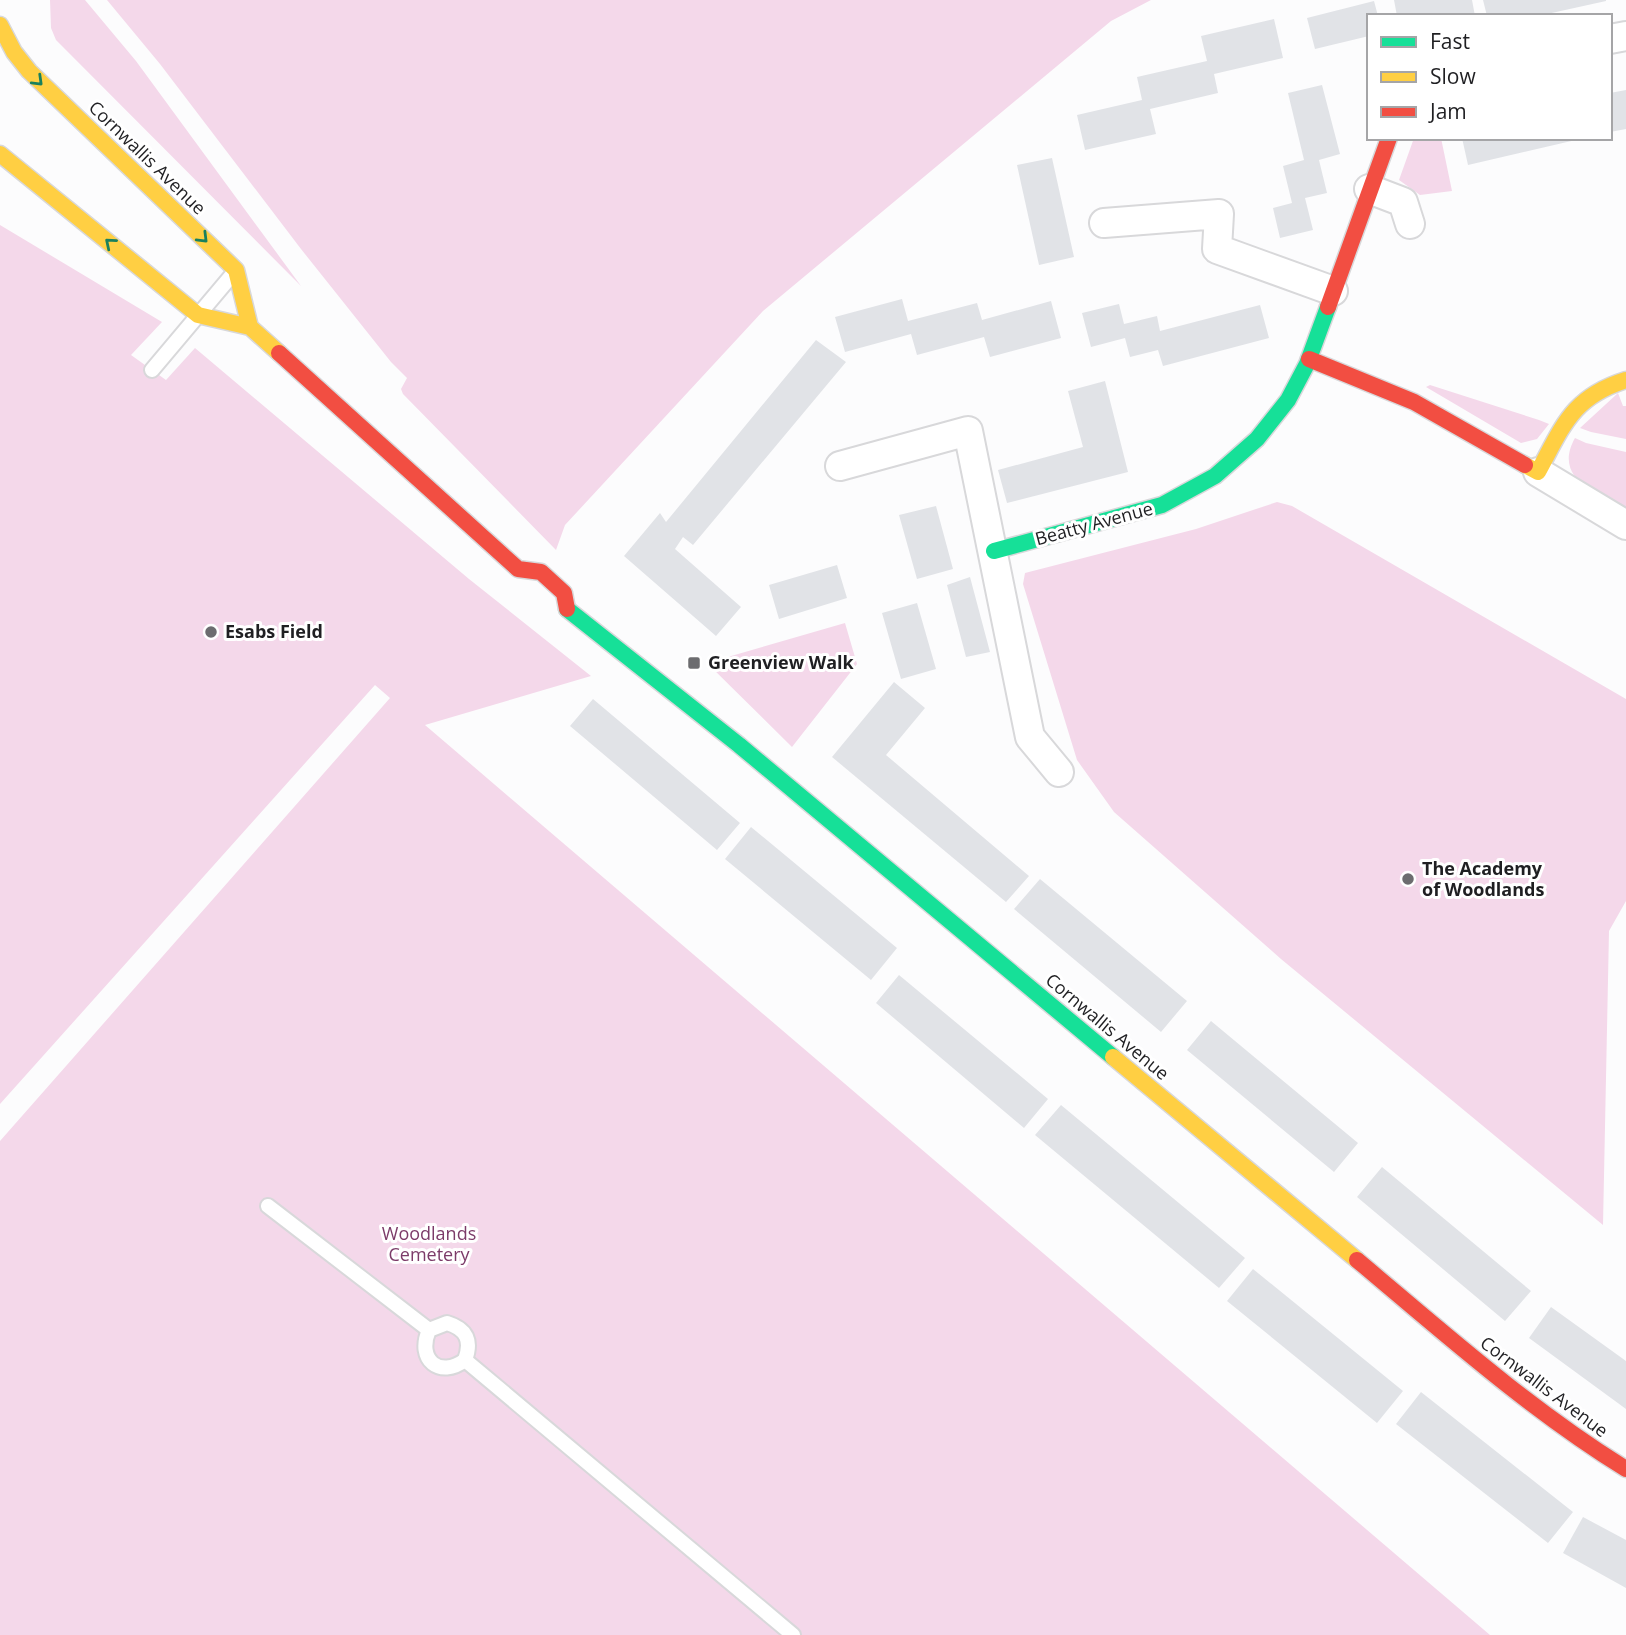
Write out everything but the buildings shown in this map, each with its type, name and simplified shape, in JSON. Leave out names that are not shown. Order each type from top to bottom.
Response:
[{"type":"street","name":"Cornwallis Avenue","points":[[0,25],[20,61],[37,79],[236,270]]},
{"type":"street","name":"Beatty Avenue","points":[[994,551],[1150,510],[1192,490],[1235,460],[1267,428],[1288,400],[1309,359],[1388,140]]},
{"type":"street","points":[[0,154],[198,315],[250,327],[518,569],[524,587]]},
{"type":"street","points":[[1369,189],[1403,202],[1410,224]]},
{"type":"street","points":[[1104,223],[1219,214],[1217,249],[1333,291]]},
{"type":"street","points":[[236,270],[250,327]]},
{"type":"street","points":[[1309,359],[1407,398],[1626,525]]},
{"type":"street","points":[[1538,472],[1570,416],[1582,401],[1598,389],[1626,380]]},
{"type":"street","points":[[840,466],[968,431],[1030,737],[1059,772]]},
{"type":"street","name":"Cornwallis Avenue","points":[[518,569],[541,572],[564,593],[567,608],[739,745],[1468,1353],[1536,1408],[1600,1454],[1626,1469]]},
{"type":"street","points":[[547,607],[567,608]]},
{"type":"lane","points":[[152,370],[236,270]]},
{"type":"lane","points":[[268,1206],[429,1330]]},
{"type":"lane","points":[[447,1323],[464,1331],[469,1340],[465,1360],[455,1368],[435,1366],[425,1351],[429,1330],[447,1323]]},
{"type":"lane","points":[[465,1360],[793,1635]]},
{"type":"green space","points":[[50,0],[85,0],[136,61],[301,286],[56,40],[51,28]]},
{"type":"green space","points":[[107,0],[1151,0],[1111,21],[763,311],[565,525],[556,550],[403,394],[401,389],[407,378],[391,362],[301,249],[160,64]]},
{"type":"green space","points":[[1413,140],[1441,140],[1452,191],[1420,195],[1399,180]]},
{"type":"green space","name":"Woodlands Cemetery","points":[[0,225],[162,322],[131,355],[166,380],[195,348],[469,579],[591,676],[425,725],[1490,1635],[0,1635],[0,1141],[390,698],[375,685],[0,1104]]},
{"type":"green space","points":[[1430,385],[1549,424],[1537,439],[1521,443],[1426,387]]},
{"type":"green space","points":[[1618,393],[1623,406],[1626,406],[1626,439],[1580,428]]},
{"type":"green space","points":[[1575,438],[1626,452],[1626,511],[1591,491],[1574,475],[1569,464],[1569,452]]},
{"type":"green space","name":"The Academy of Woodlands","points":[[1277,502],[1292,506],[1626,699],[1626,901],[1609,931],[1603,1225],[1281,959],[1114,812],[1077,760],[1023,584],[1025,573],[1196,529]]},
{"type":"green space","points":[[845,623],[857,664],[792,747],[707,663]]},
{"type":"traffic: fast","points":[[994,551],[1162,505],[1215,476],[1257,439],[1288,400],[1307,364],[1328,307]]},
{"type":"traffic: fast","points":[[567,609],[739,745],[1113,1057]]},
{"type":"traffic: slow","points":[[0,25],[14,52],[29,71],[236,270],[250,327]]},
{"type":"traffic: slow","points":[[0,154],[198,315],[250,327],[279,353]]},
{"type":"traffic: slow","points":[[1525,465],[1538,472],[1563,427],[1581,404],[1593,395],[1626,380]]},
{"type":"traffic: slow","points":[[1113,1057],[1357,1260]]},
{"type":"traffic: jam","points":[[1328,307],[1388,140]]},
{"type":"traffic: jam","points":[[279,353],[518,569]]},
{"type":"traffic: jam","points":[[1309,359],[1414,402],[1525,465]]},
{"type":"traffic: jam","points":[[518,569],[541,572],[564,593],[567,609]]},
{"type":"traffic: jam","points":[[1357,1260],[1521,1396],[1626,1469]]},
{"type":"place","name":"Esabs Field","points":[[211,632]]},
{"type":"place","name":"Greenview Walk","points":[[694,663]]},
{"type":"place","name":"The Academy of Woodlands","points":[[1408,879]]}]
